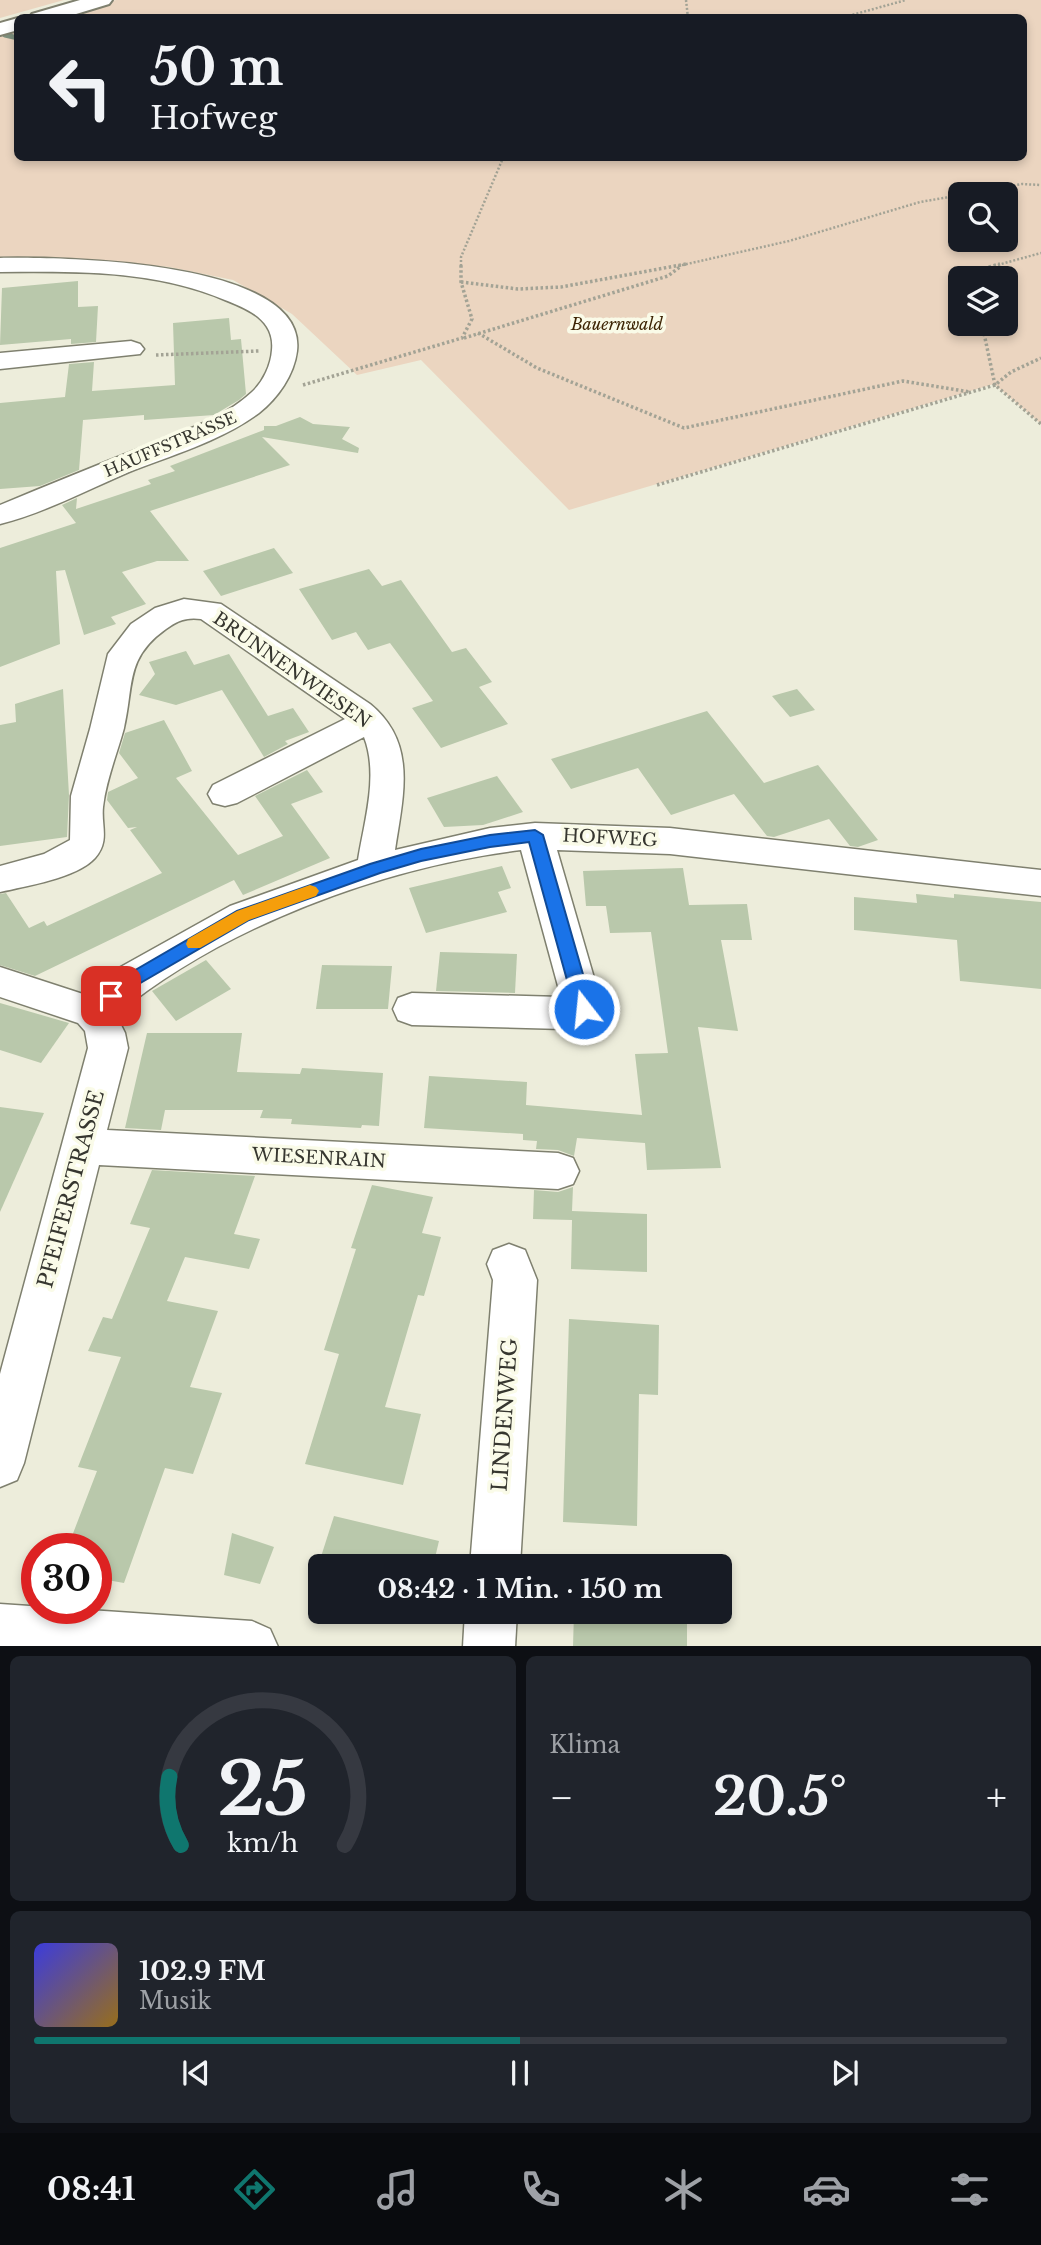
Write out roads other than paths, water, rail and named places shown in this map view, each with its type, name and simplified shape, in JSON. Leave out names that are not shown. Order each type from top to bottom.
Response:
[{"type":"main road","points":[[53,14],[102,0]]},
{"type":"street","name":"HAUFFSTRASSE","points":[[0,265],[97,266],[142,270],[193,280],[259,306],[278,319],[285,334],[281,366],[263,396],[245,411],[195,436],[0,515]]},
{"type":"street","points":[[0,361],[131,349]]},
{"type":"street","name":"BRUNNENWIESEN","points":[[0,879],[67,860],[86,845],[89,837],[86,810],[88,794],[108,726],[122,654],[140,631],[173,611],[184,608],[210,611],[369,721],[378,731],[387,769],[375,868]]},
{"type":"street","points":[[225,794],[369,721]]},
{"type":"street","points":[[412,1009],[563,1013],[584,1009],[535,835]]},
{"type":"street","name":"HOFWEG","points":[[92,1012],[131,980],[243,916],[375,868],[478,843],[535,835],[670,841],[1041,883]]},
{"type":"street","points":[[0,982],[11,988],[92,1012]]},
{"type":"street","name":"PFEIFERSTRASSE","points":[[0,1463],[108,1048],[104,1028],[92,1012]]},
{"type":"street","name":"WIESENRAIN","points":[[81,1146],[558,1171]]},
{"type":"street","name":"LINDENWEG","points":[[496,1554],[515,1280],[509,1264]]},
{"type":"street","points":[[489,1646],[490,1624]]},
{"type":"street","points":[[0,1630],[237,1646]]},
{"type":"waterway","points":[[5,35],[14,37]]},
{"type":"park label","name":"Bauernwald","points":[[617,324]]}]
